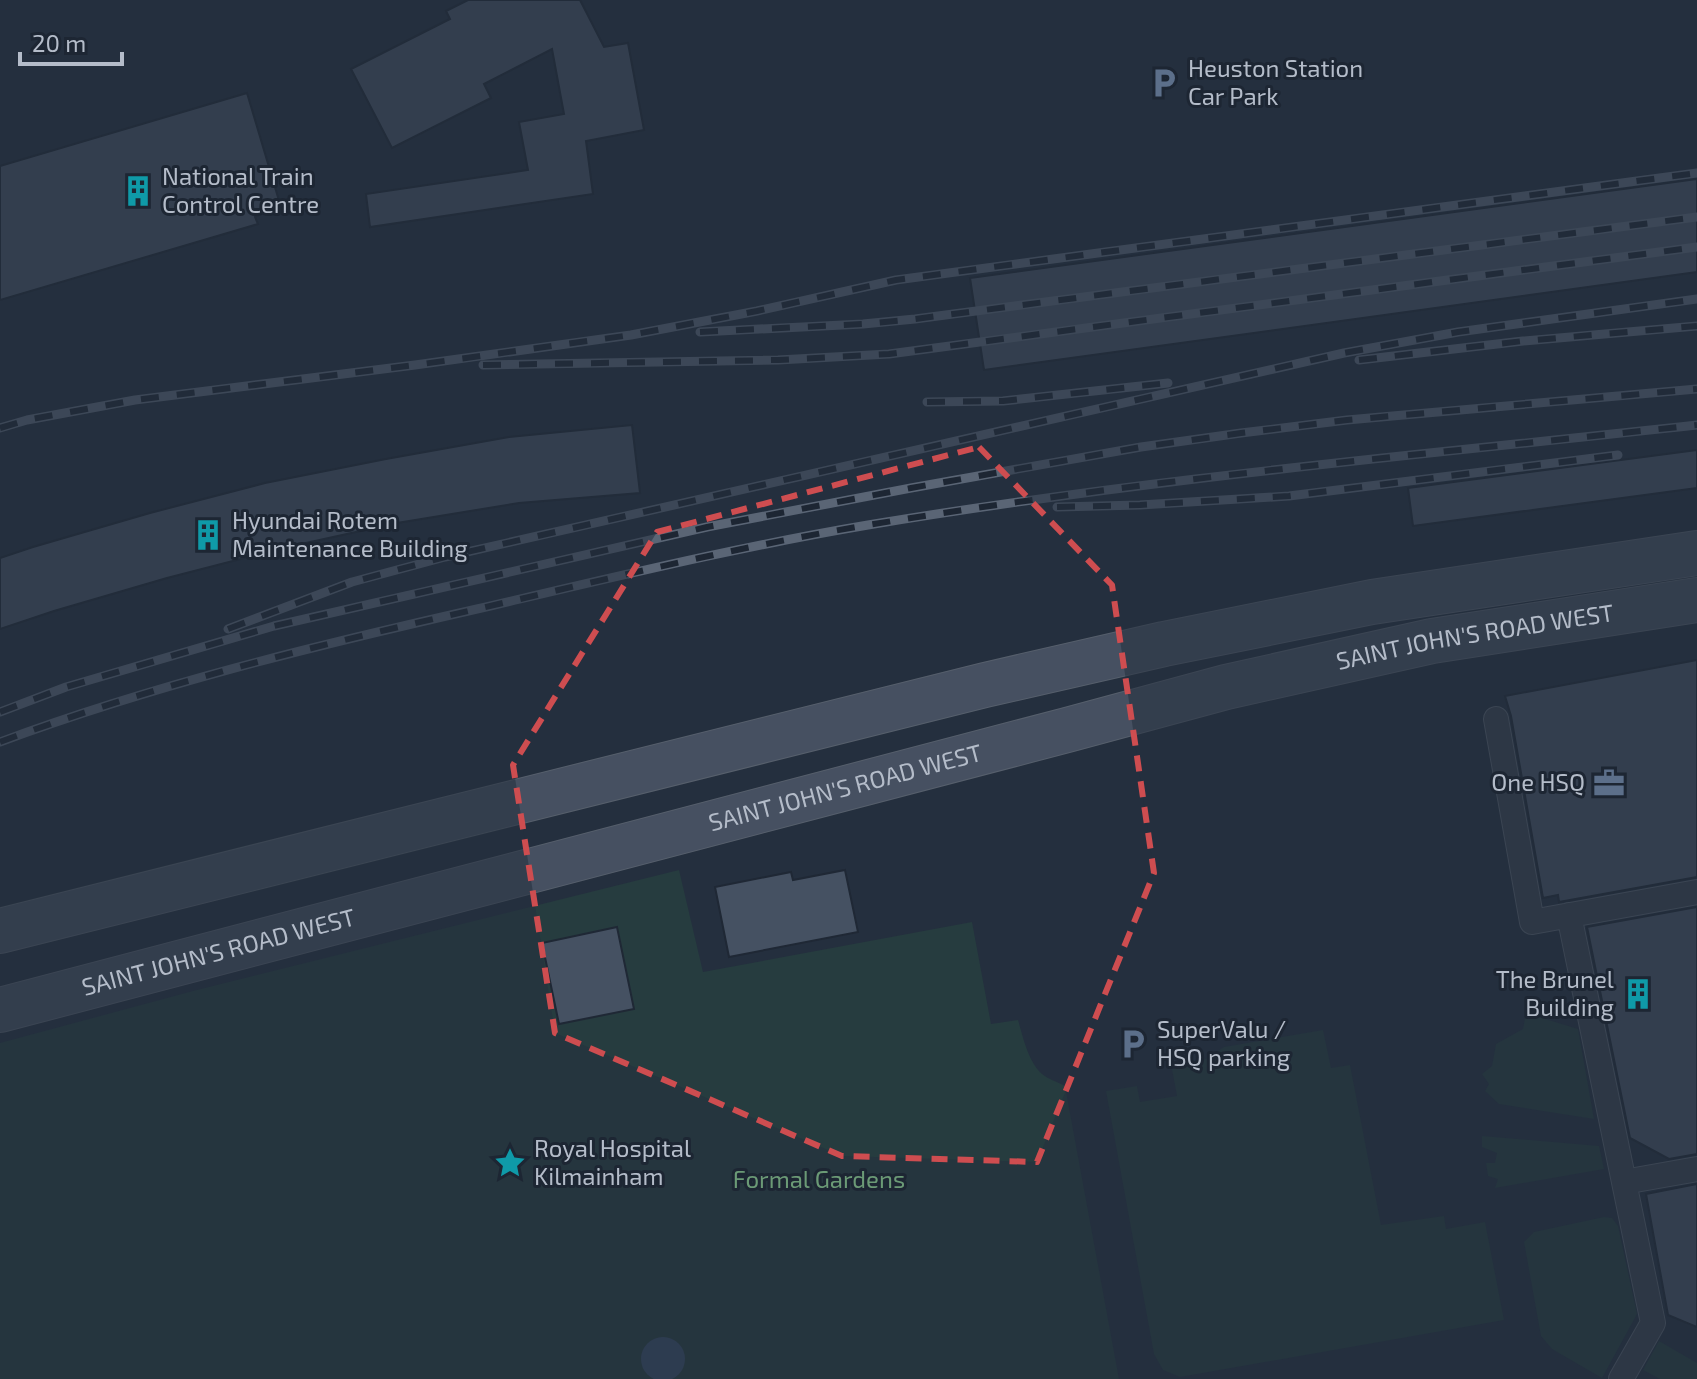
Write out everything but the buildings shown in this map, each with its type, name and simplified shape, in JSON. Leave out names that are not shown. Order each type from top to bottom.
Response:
[{"type":"main road","name":"SAINT JOHN'S ROAD WEST","points":[[0,931],[985,685],[1164,644],[1372,602],[1697,553]]},
{"type":"main road","name":"SAINT JOHN'S ROAD WEST","points":[[0,1010],[1226,687],[1432,641],[1697,600]]},
{"type":"street","points":[[1496,719],[1532,922],[1697,892]]},
{"type":"street","points":[[1569,915],[1653,1323],[1621,1379]]},
{"type":"street","points":[[1624,1182],[1697,1169]]},
{"type":"highlighted area","points":[[979,447],[1112,585],[1154,873],[1037,1162],[842,1156],[555,1033],[513,765],[657,532]]},
{"type":"green space","name":"Formal Gardens","points":[[679,870],[703,972],[972,922],[991,1024],[1018,1020],[1037,1069],[1065,1086],[1119,1379],[0,1379],[0,1043],[193,991]]},
{"type":"green space","points":[[1526,1013],[1578,1029],[1594,1119],[1499,1104],[1485,1091],[1489,1084],[1482,1074],[1492,1066],[1496,1044],[1523,1029]]},
{"type":"green space","points":[[1323,1030],[1331,1068],[1350,1065],[1381,1225],[1444,1216],[1446,1229],[1485,1222],[1504,1320],[1180,1377],[1163,1370],[1154,1354],[1106,1091],[1137,1086],[1140,1102],[1177,1096],[1172,1069],[1198,1064],[1224,1047]]},
{"type":"green space","points":[[1482,1136],[1599,1146],[1604,1169],[1495,1188],[1498,1179],[1488,1176],[1486,1163],[1495,1163],[1497,1153],[1482,1147]]},
{"type":"green space","points":[[1612,1218],[1618,1226],[1637,1314],[1602,1378],[1552,1349],[1541,1336],[1524,1242],[1534,1232]]},
{"type":"green space","points":[[1659,1341],[1697,1363],[1697,1379],[1660,1379],[1643,1370]]},
{"type":"water","points":[[663,1337],[678,1344],[685,1359],[678,1374],[663,1381],[648,1374],[641,1359],[648,1344]]},
{"type":"railway","points":[[0,428],[135,400],[631,335],[896,280],[1697,173]]},
{"type":"railway","points":[[700,332],[915,319],[1697,217]]},
{"type":"railway","points":[[483,365],[778,360],[889,354],[1697,247]]},
{"type":"railway","points":[[228,629],[352,582],[445,557],[1344,353],[1458,332],[1697,299]]},
{"type":"railway","points":[[1359,360],[1523,341],[1697,326]]},
{"type":"railway","points":[[927,402],[1003,401],[1168,383]]},
{"type":"railway","points":[[0,712],[66,687],[274,626],[707,527],[911,488],[1141,447],[1241,433],[1347,420],[1697,389]]},
{"type":"railway","points":[[0,742],[176,684],[297,652],[623,575],[819,534],[971,509],[1178,481],[1697,425]]},
{"type":"railway","points":[[1057,507],[1289,496],[1618,455]]},
{"type":"place","name":"Heuston Station Car Park","points":[[1164,83]]},
{"type":"place","name":"National Train Control Centre","points":[[138,191]]},
{"type":"place","name":"Hyundai Rotem Maintenance Building","points":[[208,535]]},
{"type":"place","name":"One HSQ","points":[[1609,783]]},
{"type":"place","name":"The Brunel Building","points":[[1638,994]]},
{"type":"place","name":"SuperValu / HSQ parking","points":[[1133,1044]]},
{"type":"place","name":"Royal Hospital Kilmainham","points":[[510,1163]]}]
